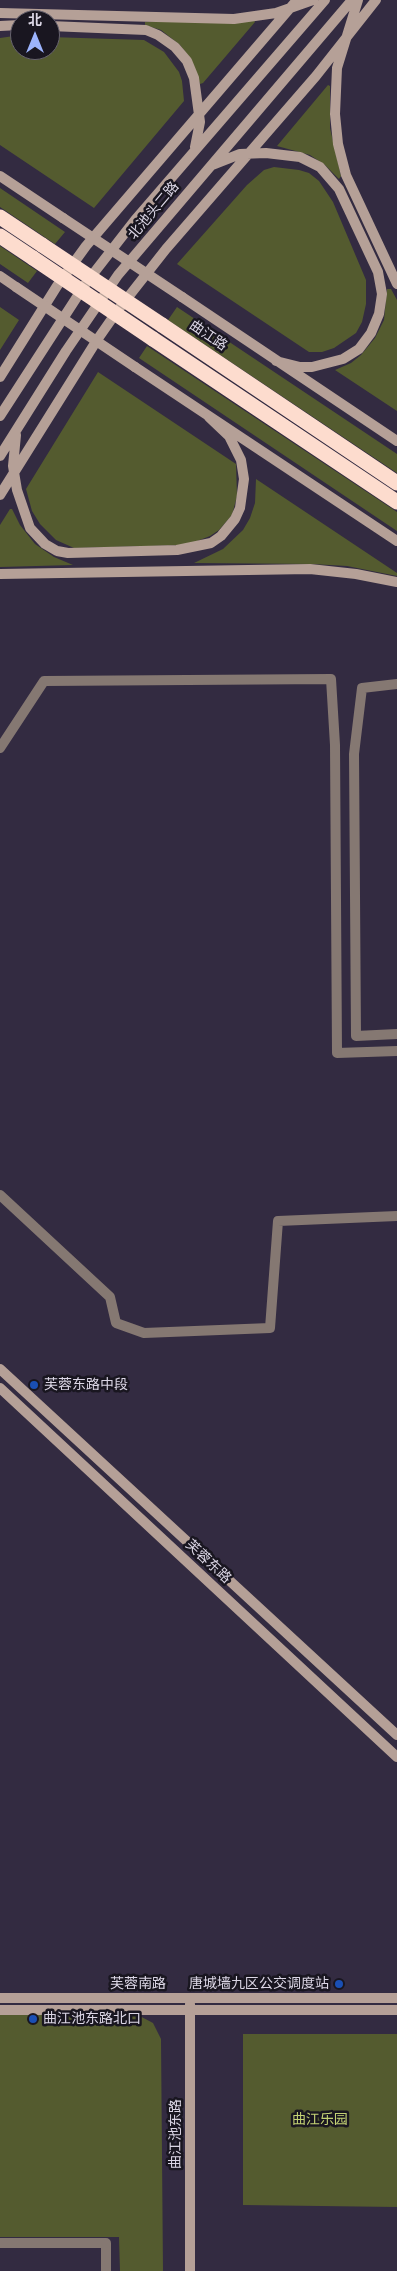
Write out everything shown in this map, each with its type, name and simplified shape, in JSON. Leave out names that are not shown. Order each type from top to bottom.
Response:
[{"type":"highway","name":"曲江路","points":[[0,217],[397,483]]},
{"type":"highway","points":[[0,236],[397,502]]},
{"type":"main road","points":[[0,376],[57,286],[86,246],[297,0]]},
{"type":"main road","points":[[0,14],[227,19],[249,17],[289,9],[313,0]]},
{"type":"main road","name":"北池头二路","points":[[0,416],[86,283],[135,220],[325,0]]},
{"type":"main road","name":"北池头二路","points":[[0,456],[66,351],[118,275],[205,170],[352,0]]},
{"type":"main road","points":[[358,0],[337,68],[335,95],[336,129],[340,160],[397,284]]},
{"type":"main road","points":[[0,495],[97,340],[118,310],[171,243],[346,38],[376,0]]},
{"type":"main road","points":[[60,26],[146,30],[166,40],[181,53],[192,70],[199,113],[198,140],[190,156]]},
{"type":"main road","points":[[205,170],[229,157],[248,154],[288,154],[311,161],[326,172],[339,189],[378,272],[381,285],[381,303],[375,325],[366,341],[355,352],[333,362],[312,367],[300,367],[276,361]]},
{"type":"main road","name":"曲江路","points":[[0,176],[397,441]]},
{"type":"main road","points":[[0,276],[397,540]]},
{"type":"main road","points":[[18,427],[14,441],[14,473],[30,528],[45,544],[57,550],[83,553],[177,550],[211,543],[228,529],[240,508],[243,469],[237,450],[229,436],[210,417]]},
{"type":"main road","points":[[0,574],[310,569],[356,574],[397,582]]},
{"type":"main road","name":"芙蓉东路","points":[[0,1370],[397,1735]]},
{"type":"main road","name":"芙蓉东路","points":[[0,1388],[397,1756]]},
{"type":"main road","name":"芙蓉南路","points":[[0,1998],[397,1998]]},
{"type":"main road","name":"曲江池东路","points":[[190,1998],[190,2271]]},
{"type":"main road","name":"芙蓉南路","points":[[0,2010],[397,2010]]},
{"type":"street","points":[[0,748],[44,681],[331,679],[335,745],[337,1053],[397,1051]]},
{"type":"street","points":[[397,684],[362,688],[354,754],[356,1036],[397,1034]]},
{"type":"street","points":[[0,1195],[110,1297],[116,1323],[144,1333],[270,1328],[278,1221],[397,1216]]},
{"type":"street","points":[[0,2243],[106,2243],[106,2271]]},
{"type":"green space","points":[[254,20],[255,22],[203,83],[200,84],[191,59],[180,45],[161,30],[145,25],[145,22]]},
{"type":"green space","points":[[10,37],[10,60],[60,60],[60,37],[144,40],[164,52],[179,72],[184,101],[94,208],[0,145],[0,38]]},
{"type":"green space","points":[[328,85],[330,86],[330,128],[341,176],[339,179],[325,165],[310,155],[277,146]]},
{"type":"green space","points":[[274,167],[309,173],[319,181],[333,202],[366,280],[366,304],[362,322],[356,333],[334,348],[322,352],[309,352],[177,264],[247,185],[264,170]]},
{"type":"green space","points":[[0,188],[65,232],[55,244],[0,207]]},
{"type":"green space","points":[[0,246],[37,271],[28,283],[0,264]]},
{"type":"green space","points":[[387,289],[391,289],[397,300],[397,411],[335,370],[351,363],[361,355],[375,338],[384,320]]},
{"type":"green space","points":[[0,307],[19,320],[0,350]]},
{"type":"green space","points":[[177,307],[397,454],[397,473],[168,320]]},
{"type":"green space","points":[[147,346],[397,512],[397,531],[139,358]]},
{"type":"green space","points":[[98,372],[236,464],[237,496],[232,515],[219,530],[210,536],[187,545],[74,548],[56,540],[40,524],[32,511],[26,489]]},
{"type":"green space","points":[[256,479],[397,573],[397,576],[347,566],[194,563],[223,549],[243,530],[250,518],[255,503]]},
{"type":"green space","points":[[10,509],[12,509],[20,525],[35,544],[54,557],[73,565],[0,567],[0,525]]},
{"type":"green space","points":[[136,2014],[153,2023],[161,2039],[163,2271],[120,2271],[119,2237],[0,2237],[0,2015]]},
{"type":"green space","name":"曲江乐园","points":[[243,2034],[397,2034],[397,2207],[243,2205]]},
{"type":"place","name":"芙蓉东路中段","points":[[34,1385]]},
{"type":"place","name":"唐城墙九区公交调度站","points":[[339,1984]]},
{"type":"place","name":"曲江池东路北口","points":[[33,2019]]}]
